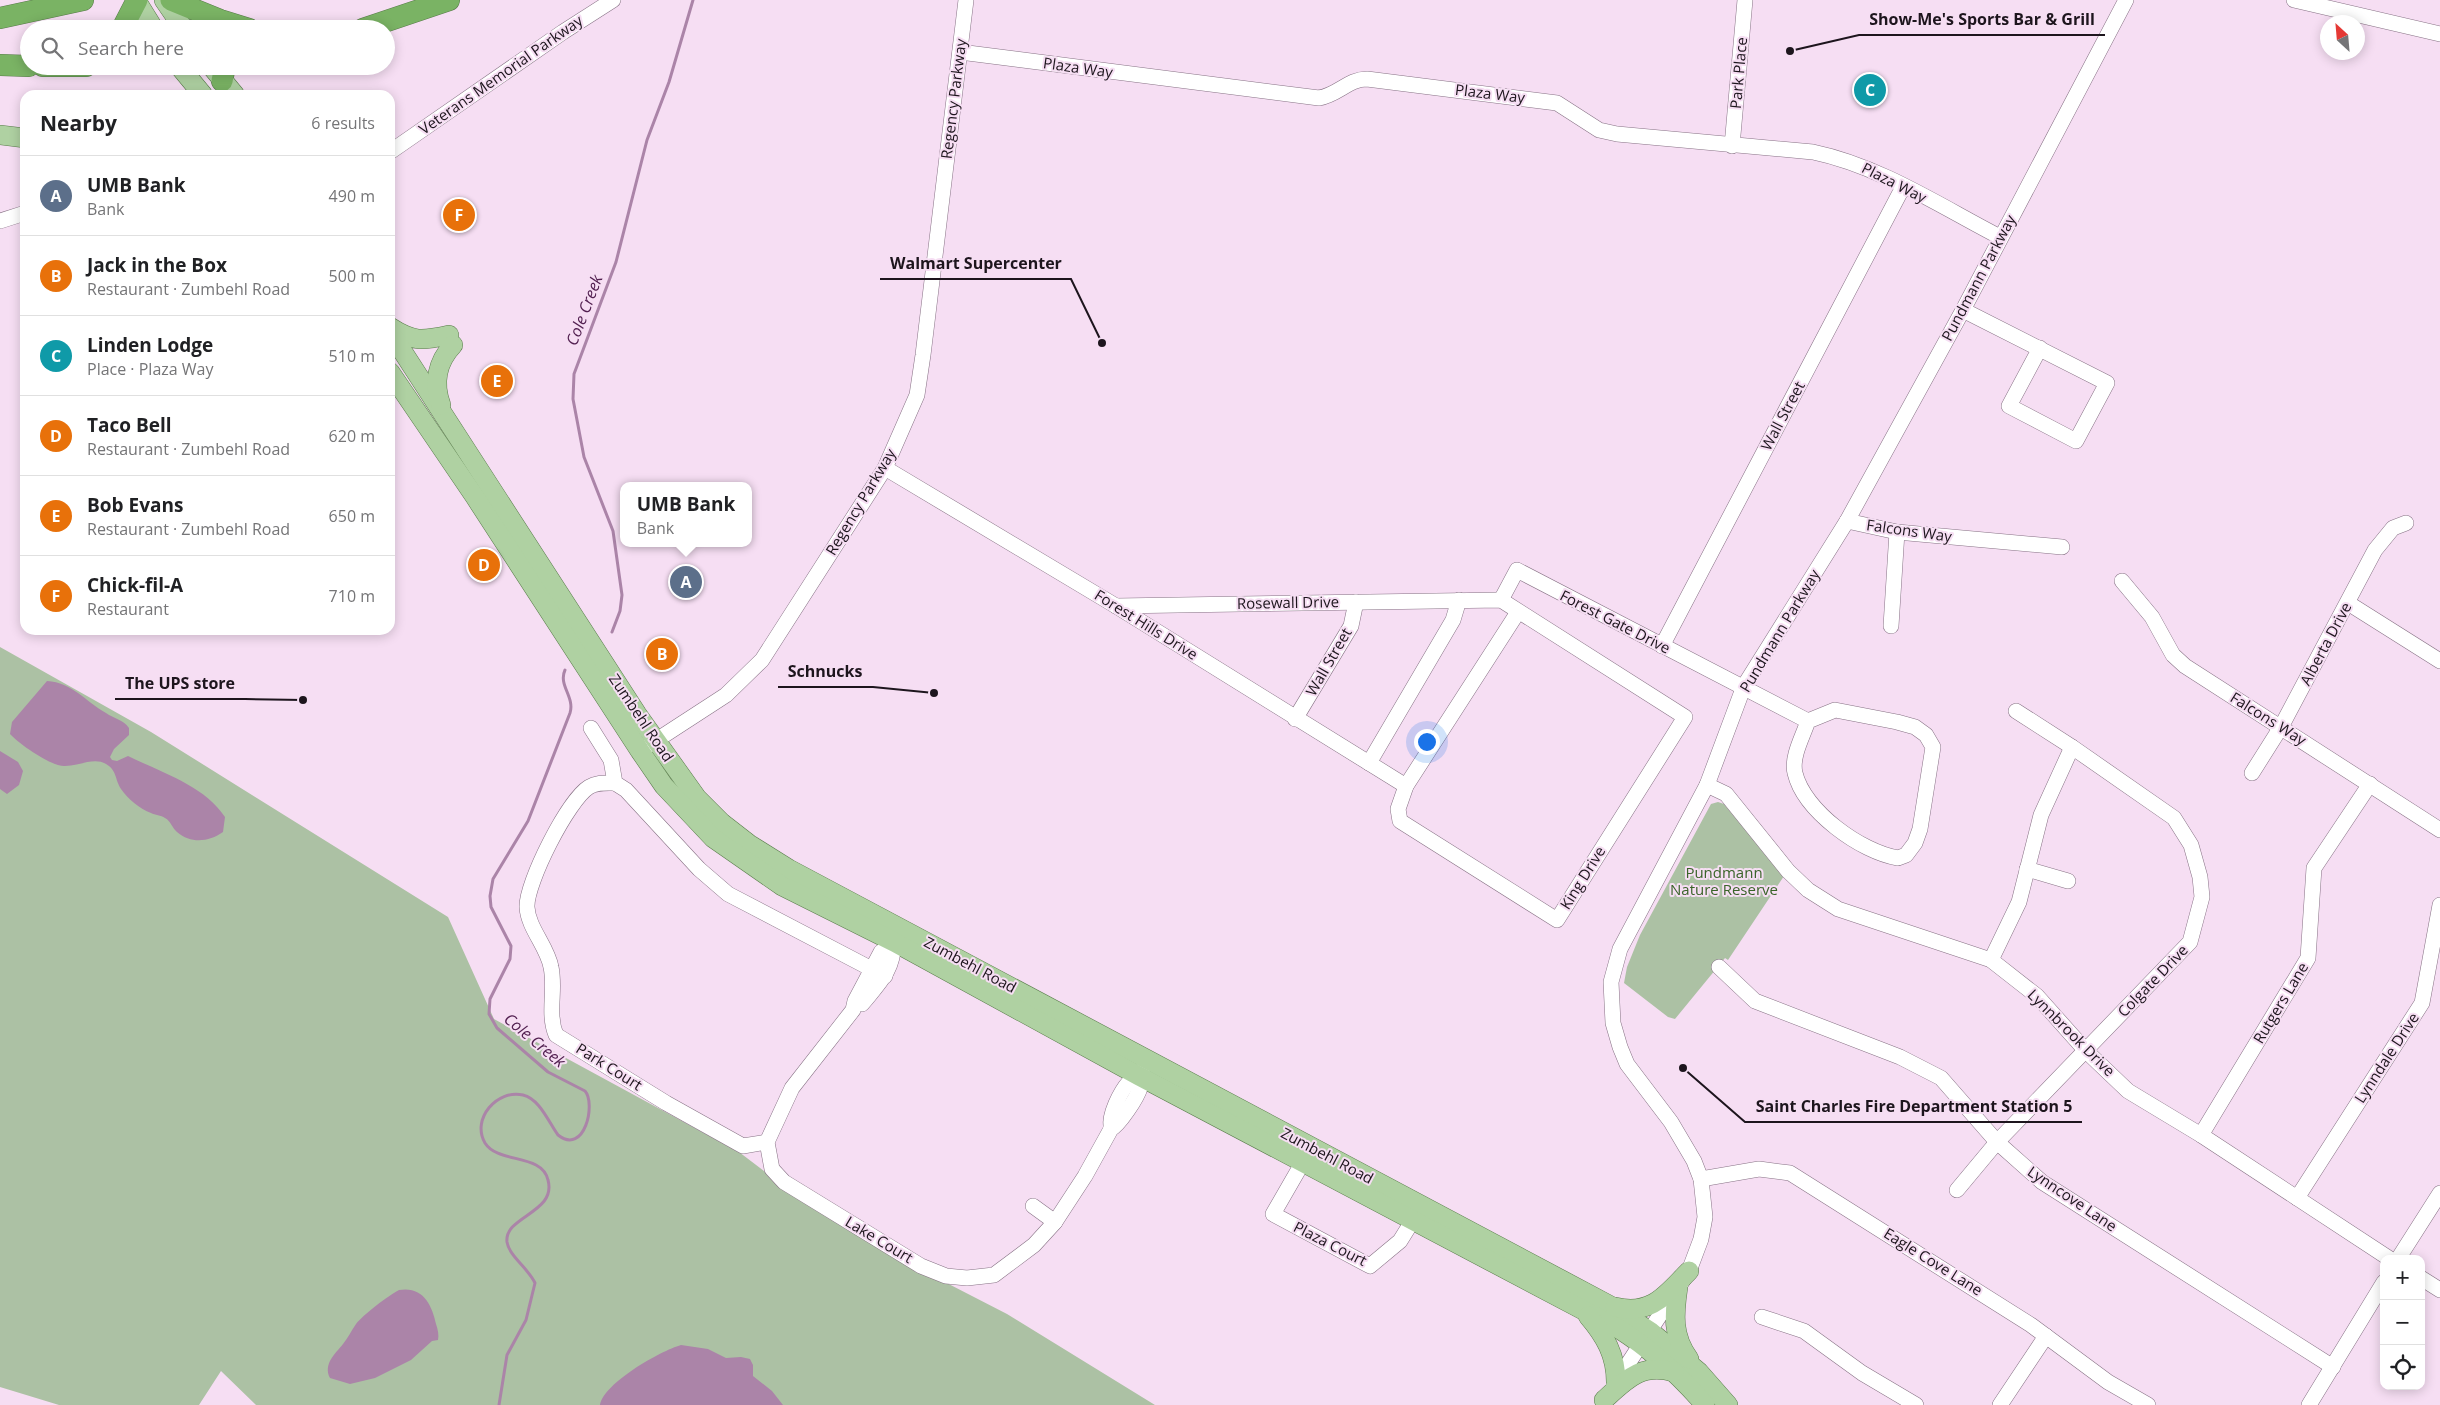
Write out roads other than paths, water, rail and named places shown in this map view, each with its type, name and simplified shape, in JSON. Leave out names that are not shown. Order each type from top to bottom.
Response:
[{"type":"highway","points":[[0,18],[83,0]]},
{"type":"highway","points":[[389,20],[448,0]]},
{"type":"highway","points":[[170,2],[220,20]]},
{"type":"highway","points":[[0,65],[20,66]]},
{"type":"main road","points":[[170,2],[179,20]]},
{"type":"main road","points":[[134,9],[145,20]]},
{"type":"main road","points":[[186,75],[199,90]]},
{"type":"main road","points":[[0,135],[20,137]]},
{"type":"main road","points":[[395,330],[413,340],[451,340],[436,379],[436,392],[450,427]]},
{"type":"main road","name":"Zumbehl Road","points":[[395,340],[450,427],[554,603],[647,746],[722,823],[749,844],[898,935],[1417,1213],[1582,1310],[1646,1338],[1699,1372],[1728,1405]]},
{"type":"main road","name":"Zumbehl Road","points":[[395,379],[554,603]]},
{"type":"main road","points":[[395,402],[412,409],[420,416]]},
{"type":"main road","name":"Zumbehl Road","points":[[1144,1068],[1303,1162],[1417,1213],[1611,1306],[1646,1338],[1705,1405]]},
{"type":"main road","points":[[1611,1306],[1625,1309],[1649,1307],[1689,1270]]},
{"type":"main road","points":[[1678,1287],[1675,1307],[1675,1331],[1682,1349],[1699,1372]]},
{"type":"main road","points":[[1582,1310],[1598,1328],[1610,1347],[1616,1372],[1616,1382]]},
{"type":"main road","points":[[1603,1403],[1620,1385],[1641,1371],[1661,1368],[1674,1372]]},
{"type":"street","name":"Veterans Memorial Parkway","points":[[395,149],[563,32],[613,0]]},
{"type":"street","name":"Regency Parkway","points":[[647,746],[726,695],[762,660],[885,468],[917,395],[966,0]]},
{"type":"street","name":"Park Place","points":[[1732,146],[1745,0]]},
{"type":"street","name":"Pundmann Parkway","points":[[1603,1403],[1689,1270],[1701,1239],[1705,1217],[1701,1179],[1685,1144],[1627,1064],[1613,1023],[1611,982],[1620,949],[1707,785],[1744,686],[1847,521],[1963,310],[2126,0]]},
{"type":"street","points":[[2294,0],[2440,34]]},
{"type":"street","name":"Plaza Way","points":[[960,52],[1319,98],[1336,93],[1352,81],[1367,79],[1557,103],[1582,120],[1607,132],[1732,146],[1813,152],[1841,158],[1903,187],[2000,237]]},
{"type":"street","name":"Wall Street","points":[[1662,646],[1903,187]]},
{"type":"street","points":[[0,221],[20,215]]},
{"type":"street","points":[[1963,310],[2040,348],[2107,383],[2076,441],[2009,406],[2040,348]]},
{"type":"street","name":"Forest Hills Drive","points":[[885,468],[1116,606],[1295,719],[1406,786]]},
{"type":"street","name":"Falcons Way","points":[[1847,521],[1897,532],[2062,547]]},
{"type":"street","name":"Alberta Drive","points":[[2252,773],[2281,727],[2375,550],[2393,528],[2406,523]]},
{"type":"street","points":[[1891,626],[1897,532]]},
{"type":"street","name":"Forest Gate Drive","points":[[1501,600],[1517,570],[1532,580],[1744,686],[1808,721]]},
{"type":"street","name":"Falcons Way","points":[[2122,582],[2152,617],[2172,655],[2178,661],[2440,830]]},
{"type":"street","points":[[1369,763],[1453,620],[1459,600]]},
{"type":"street","points":[[1501,600],[1518,612]]},
{"type":"street","name":"Rosewall Drive","points":[[1116,606],[1501,600]]},
{"type":"street","name":"Wall Street","points":[[1295,719],[1350,626],[1356,602]]},
{"type":"street","points":[[2348,603],[2440,660]]},
{"type":"street","name":"King Drive","points":[[1518,612],[1685,718],[1557,920],[1400,821],[1398,809],[1406,786],[1518,612]]},
{"type":"street","points":[[1835,710],[1897,722],[1915,727],[1926,735],[1933,747],[1920,829],[1915,843],[1906,855],[1898,858],[1869,849],[1838,831],[1813,804],[1794,772],[1797,751],[1808,721],[1835,710]]},
{"type":"street","name":"Colgate Drive","points":[[1958,1190],[1997,1142],[2190,942],[2202,897],[2200,877],[2191,846],[2185,832],[2174,818],[2072,747],[2016,711]]},
{"type":"street","points":[[592,728],[611,760],[615,783],[626,790],[699,870],[728,894],[879,973]]},
{"type":"street","points":[[1991,960],[2019,902],[2041,814],[2072,747]]},
{"type":"street","name":"Park Court","points":[[615,783],[601,782],[590,786],[581,793],[568,809],[529,890],[527,906],[529,919],[545,948],[552,969],[552,1023],[556,1035],[666,1103],[743,1146],[767,1142]]},
{"type":"street","name":"Rutgers Lane","points":[[2202,1135],[2308,958],[2314,868],[2370,784]]},
{"type":"street","name":"Lynnbrook Drive","points":[[1707,785],[1726,794],[1808,890],[1838,909],[1991,960],[2037,996],[2086,1051],[2128,1091],[2202,1135],[2384,1255]]},
{"type":"street","points":[[2027,869],[2068,881]]},
{"type":"street","name":"Lynndale Drive","points":[[2297,1198],[2422,1003],[2440,905]]},
{"type":"street","points":[[767,1142],[792,1088],[853,1010],[855,1001],[894,958],[898,935]]},
{"type":"street","name":"Lynncove Lane","points":[[1720,967],[1755,1001],[1900,1057],[1941,1078],[1997,1142],[2042,1182],[2333,1366]]},
{"type":"street","name":"Lake Court","points":[[767,1142],[772,1169],[784,1182],[921,1266],[946,1276],[967,1278],[994,1275],[1034,1245],[1055,1222],[1086,1176],[1111,1129],[1110,1122],[1118,1101],[1129,1082],[1144,1068]]},
{"type":"street","name":"Plaza Court","points":[[1303,1162],[1273,1214],[1370,1266],[1400,1241],[1417,1213]]},
{"type":"street","name":"Eagle Cove Lane","points":[[1701,1179],[1759,1169],[1790,1173],[2046,1336],[2108,1382],[2148,1405]]},
{"type":"street","points":[[2401,1255],[2440,1193]]},
{"type":"street","points":[[1033,1206],[1055,1222]]},
{"type":"street","points":[[2425,1281],[2440,1290]]},
{"type":"street","points":[[2309,1405],[2380,1289]]},
{"type":"street","points":[[1762,1317],[1804,1331],[1862,1373],[1916,1405]]},
{"type":"street","points":[[2000,1405],[2046,1336]]},
{"type":"waterway","name":"Cole Creek","points":[[612,632],[620,611],[622,595],[613,531],[584,457],[573,399],[574,374],[616,262],[647,140],[669,82],[693,0]]},
{"type":"waterway","name":"Cole Creek","points":[[499,1405],[507,1355],[526,1320],[535,1283],[508,1247],[508,1233],[513,1226],[545,1200],[549,1191],[548,1180],[544,1172],[537,1166],[491,1150],[485,1143],[481,1125],[484,1116],[496,1101],[513,1094],[523,1095],[529,1097],[539,1106],[558,1135],[567,1140],[575,1139],[586,1125],[589,1106],[585,1091],[548,1072],[497,1028],[489,1014],[490,999],[510,959],[511,946],[491,907],[490,896],[493,879],[528,821],[570,713],[571,707],[563,675],[565,670]]},
{"type":"place","name":"Show-Me's Sports Bar & Grill","points":[[1790,51]]},
{"type":"place","name":"Linden Lodge","points":[[1870,90]]},
{"type":"place","name":"Chick-fil-A","points":[[459,215]]},
{"type":"place","name":"Walmart Supercenter","points":[[1102,343]]},
{"type":"place","name":"Bob Evans","points":[[497,381]]},
{"type":"place","name":"Taco Bell","points":[[484,565]]},
{"type":"place","name":"UMB Bank","points":[[686,582]]},
{"type":"place","name":"Jack in the Box","points":[[662,654]]},
{"type":"place","name":"Schnucks","points":[[934,693]]},
{"type":"place","name":"The UPS store","points":[[303,700]]},
{"type":"place","name":"Saint Charles Fire Department Station 5","points":[[1683,1068]]},
{"type":"park label","name":"Pundmann Nature Reserve","points":[[1724,882]]}]
